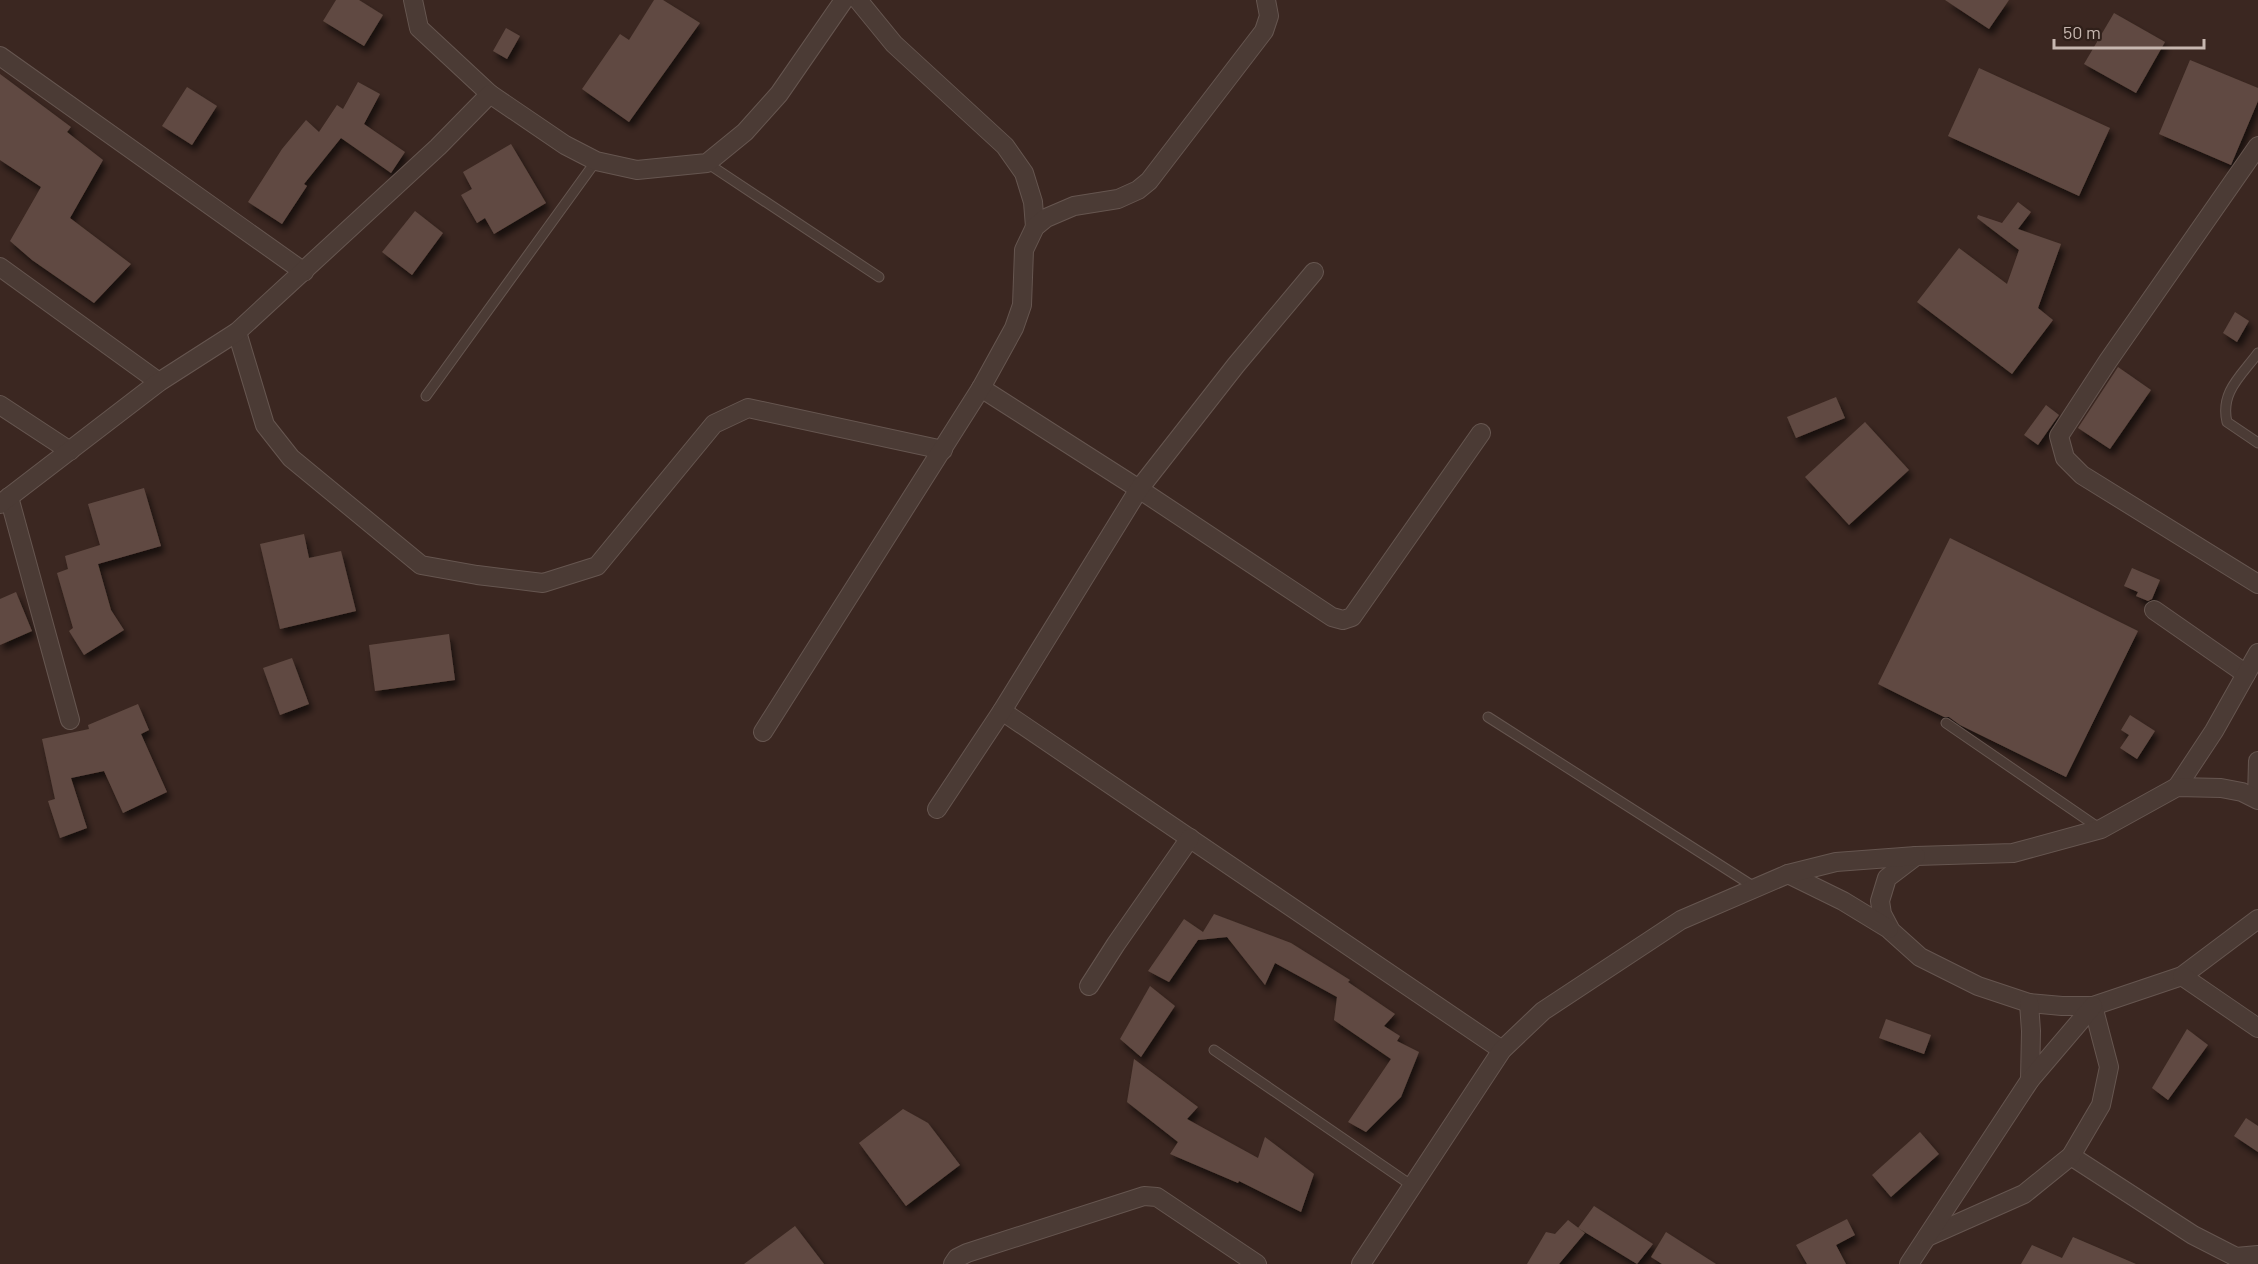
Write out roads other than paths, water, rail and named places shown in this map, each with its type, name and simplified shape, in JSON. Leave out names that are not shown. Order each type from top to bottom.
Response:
[{"type":"street","points":[[413,0],[419,28],[490,94],[565,145],[596,161],[637,170],[707,163],[745,132],[779,94],[844,0]]},
{"type":"street","points":[[858,0],[894,44],[1005,146],[1024,173],[1033,202],[1035,227]]},
{"type":"street","points":[[763,732],[943,450],[1014,328],[1022,305],[1024,250],[1035,227],[1046,219],[1074,206],[1118,199],[1138,190],[1149,181],[1264,31],[1269,16],[1266,0]]},
{"type":"street","points":[[0,56],[304,272]]},
{"type":"street","points":[[70,720],[5,501],[159,382],[237,332],[438,147],[490,94]]},
{"type":"street","points":[[2258,146],[2108,361],[2059,436],[2065,458],[2082,475],[2258,584]]},
{"type":"street","points":[[0,267],[159,382]]},
{"type":"street","points":[[936,809],[1002,711],[1139,489],[1236,365],[1314,272]]},
{"type":"street","points":[[237,332],[265,425],[291,458],[421,565],[477,575],[543,583],[597,566],[714,424],[747,408],[943,450]]},
{"type":"street","points":[[981,388],[1332,617],[1343,620],[1352,617],[1480,433]]},
{"type":"street","points":[[0,405],[70,451]]},
{"type":"street","points":[[2154,610],[2246,675]]},
{"type":"street","points":[[1361,1264],[1502,1050],[1544,1011],[1681,920],[1788,874],[1836,862],[1916,856],[2013,853],[2101,829],[2177,787],[2214,731],[2258,653]]},
{"type":"street","points":[[1002,711],[1502,1050]]},
{"type":"street","points":[[2177,787],[2221,788],[2242,792],[2257,799],[2258,761]]},
{"type":"street","points":[[1089,986],[1190,838]]},
{"type":"street","points":[[1891,931],[1882,914],[1880,901],[1887,879],[1916,856]]},
{"type":"street","points":[[1788,874],[1843,901],[1891,931],[1920,957],[1978,986],[2029,1003],[2093,1006],[2182,976],[2258,919]]},
{"type":"street","points":[[2182,976],[2258,1028]]},
{"type":"street","points":[[2029,1003],[2030,1080]]},
{"type":"street","points":[[1909,1264],[2030,1080],[2093,1006]]},
{"type":"street","points":[[1927,1238],[2024,1194],[2071,1156],[2101,1105],[2109,1067],[2093,1006]]},
{"type":"street","points":[[2071,1156],[2193,1235],[2236,1257],[2258,1255]]},
{"type":"street","points":[[953,1264],[957,1258],[967,1253],[1144,1196],[1157,1197],[1257,1264]]},
{"type":"lane","points":[[426,396],[596,161]]},
{"type":"lane","points":[[707,163],[879,277]]},
{"type":"lane","points":[[2258,353],[2229,392],[2224,409],[2227,422],[2258,443]]},
{"type":"lane","points":[[1488,717],[1756,888]]},
{"type":"lane","points":[[1947,723],[2101,829]]},
{"type":"lane","points":[[1214,1050],[1411,1185]]}]
